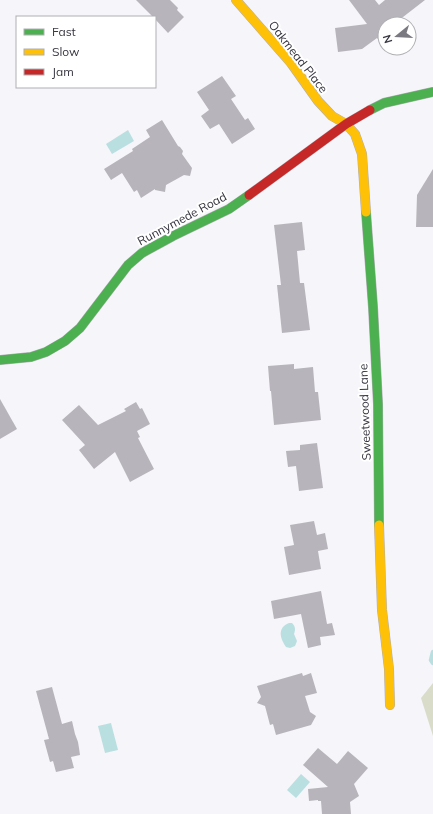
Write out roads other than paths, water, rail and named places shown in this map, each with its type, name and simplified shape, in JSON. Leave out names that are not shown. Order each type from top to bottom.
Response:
[{"type":"street","name":"Oakmead Place","points":[[236,0],[291,63],[318,101],[332,116],[346,124]]},
{"type":"street","name":"Runnymede Road","points":[[0,360],[31,357],[46,352],[65,340],[80,328],[128,265],[142,253],[229,209],[346,124],[374,107],[384,103],[433,92]]},
{"type":"street","name":"Sweetwood Lane","points":[[346,124],[354,134],[362,154],[373,307],[378,404],[379,555],[382,610],[389,669],[390,705]]},
{"type":"water","points":[[128,130],[134,141],[112,154],[106,144]]},
{"type":"water","points":[[289,623],[292,623],[294,626],[294,634],[297,641],[295,646],[290,648],[286,647],[281,637],[281,630]]},
{"type":"water","points":[[111,723],[118,750],[105,753],[98,726]]},
{"type":"water","points":[[301,774],[310,782],[296,798],[287,790]]},
{"type":"waterway","points":[[433,652],[431,660],[433,663]]}]
